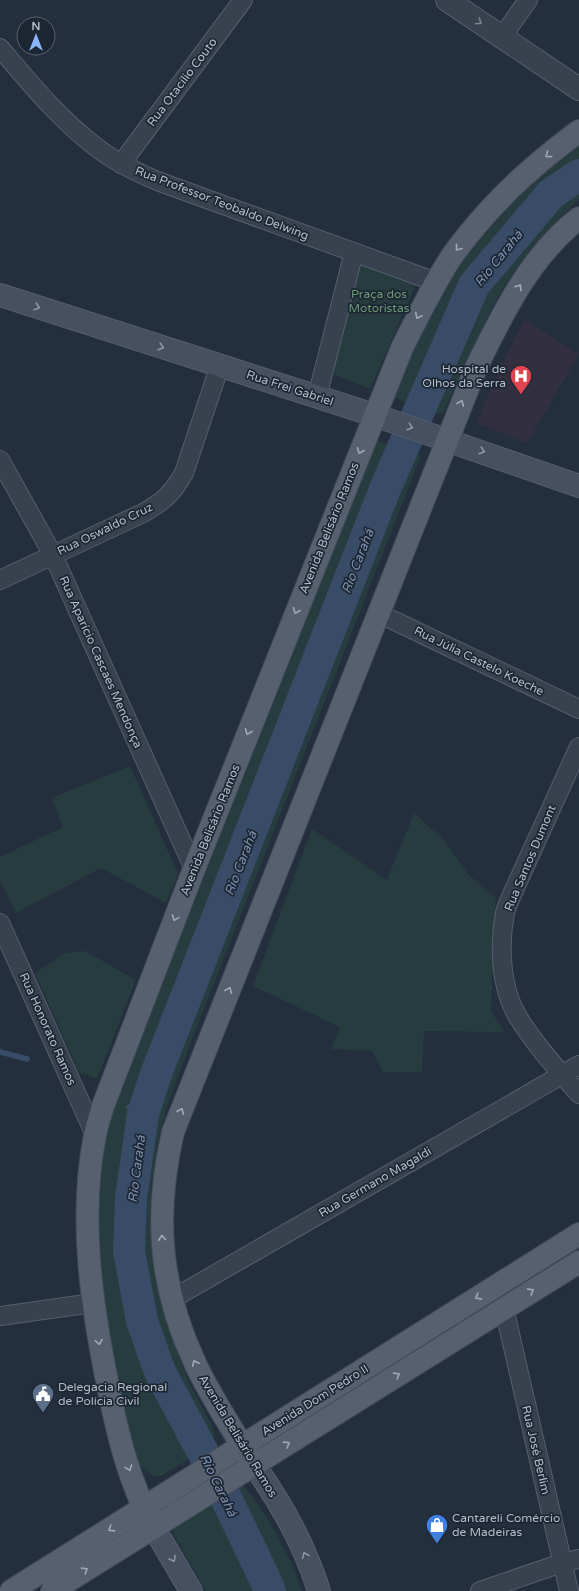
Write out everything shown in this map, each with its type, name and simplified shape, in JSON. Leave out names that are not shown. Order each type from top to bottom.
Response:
[{"type":"main road","name":"Avenida Belisário Ramos","points":[[191,1591],[143,1507],[125,1458],[113,1410],[102,1355],[94,1303],[89,1249],[88,1208],[95,1135],[103,1106],[194,868],[381,417],[402,348],[436,282],[451,258],[483,217],[514,184],[541,160],[579,132]]},
{"type":"main road","name":"Avenida Belisário Ramos","points":[[319,1591],[301,1545],[283,1510],[249,1468],[237,1449],[195,1363],[181,1330],[164,1266],[162,1197],[166,1163],[173,1132],[378,614],[440,437],[495,329],[518,288],[542,255],[571,224],[579,218]]},
{"type":"main road","name":"Rua Frei Gabriel","points":[[0,295],[381,417],[579,486]]},
{"type":"main road","name":"Avenida Dom Pedro II","points":[[11,1591],[579,1234]]},
{"type":"main road","name":"Avenida Dom Pedro II","points":[[52,1591],[579,1262]]},
{"type":"street","name":"Rua Otacílio Couto","points":[[121,164],[243,0]]},
{"type":"street","points":[[446,0],[579,89]]},
{"type":"street","points":[[502,37],[528,0]]},
{"type":"street","name":"Rua Professor Teobaldo Delwing","points":[[0,48],[47,102],[73,129],[96,148],[121,164],[160,182],[436,282]]},
{"type":"street","points":[[317,397],[354,252]]},
{"type":"street","name":"Rua Oswaldo Cruz","points":[[0,580],[143,513],[162,502],[175,489],[184,473],[220,366]]},
{"type":"street","name":"Rua Aparício Cascaes Mendonça","points":[[0,460],[53,555],[194,868]]},
{"type":"street","name":"Rua Júlia Castelo Koeche","points":[[378,614],[579,709]]},
{"type":"street","name":"Rua Santos Dumont","points":[[579,747],[514,890],[506,911],[502,935],[503,962],[507,991],[517,1016],[532,1038],[579,1094]]},
{"type":"street","name":"Rua Honorato Ramos","points":[[0,923],[95,1135]]},
{"type":"street","name":"Rua Germano Magaldi","points":[[172,1299],[579,1065]]},
{"type":"street","points":[[0,1316],[94,1303]]},
{"type":"street","name":"Rua José Berlim","points":[[504,1308],[571,1561],[569,1591]]},
{"type":"street","points":[[480,1591],[571,1561]]},
{"type":"shaded area","name":"Hospital de Olhos da Serra","points":[[524,320],[579,354],[527,443],[477,423],[499,370]]},
{"type":"green space","points":[[579,146],[579,200],[557,221],[524,258],[506,284],[490,313],[443,413],[438,413],[391,397],[435,298],[473,245],[513,198],[562,157]]},
{"type":"green space","name":"Praça dos Motoristas","points":[[361,262],[416,284],[370,389],[333,374]]},
{"type":"green space","points":[[375,440],[421,456],[186,1055],[167,1107],[158,1141],[151,1189],[151,1245],[166,1321],[187,1378],[213,1428],[215,1436],[209,1447],[161,1476],[157,1476],[147,1471],[136,1460],[112,1360],[94,1222],[98,1161],[117,1087]]},
{"type":"green space","points":[[130,766],[178,874],[166,903],[101,868],[16,913],[0,881],[0,857],[63,827],[52,798]]},
{"type":"green space","points":[[414,813],[443,839],[469,875],[496,898],[491,1011],[504,1032],[424,1031],[422,1072],[383,1072],[372,1051],[331,1049],[340,1027],[253,986],[312,829],[387,880]]},
{"type":"green space","points":[[85,951],[136,980],[97,1079],[79,1072],[35,973],[65,953]]},
{"type":"green space","points":[[242,1484],[261,1508],[277,1534],[291,1562],[302,1591],[206,1591],[174,1536],[173,1529],[175,1523]]},
{"type":"waterway","name":"Rio Carahá","points":[[270,1591],[215,1475],[160,1372],[142,1321],[129,1251],[131,1198],[143,1114],[156,1074],[385,489],[474,285],[551,194],[579,175]]},
{"type":"waterway","points":[[0,1052],[27,1059]]},
{"type":"waterway","points":[[129,1107],[143,1114]]},
{"type":"place","name":"Hospital de Olhos da Serra","points":[[521,396]]},
{"type":"place","name":"Delegacia Regional de Polícia Civil","points":[[43,1414]]},
{"type":"place","name":"Cantareli Comércio de Madeiras","points":[[437,1544]]}]
